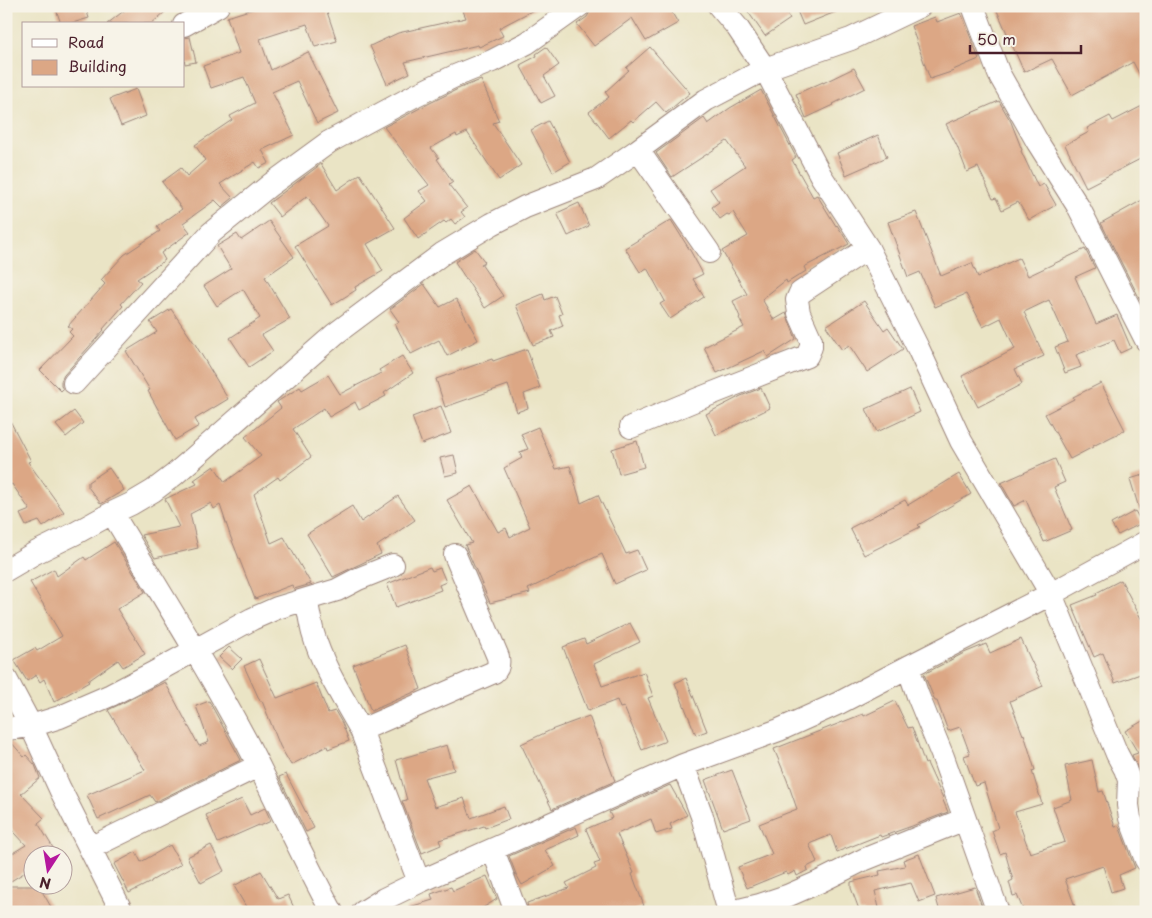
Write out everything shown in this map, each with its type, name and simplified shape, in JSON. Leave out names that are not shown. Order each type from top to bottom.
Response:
[{"type":"street","points":[[185,24],[218,6]]},
{"type":"street","points":[[74,383],[211,233],[270,185],[329,142],[416,95],[527,43],[579,6]]},
{"type":"street","points":[[719,6],[737,27],[765,69],[821,176],[868,248],[918,348],[961,441],[1051,594],[1129,780],[1128,805],[1130,818],[1146,860]]},
{"type":"street","points":[[6,570],[154,491],[174,476],[335,334],[442,254],[525,207],[596,179],[706,100],[765,69],[851,39],[920,6]]},
{"type":"street","points":[[973,6],[999,74],[1038,143],[1079,208],[1146,340]]},
{"type":"street","points":[[638,150],[709,252]]},
{"type":"street","points":[[631,427],[807,356],[811,347],[811,340],[799,313],[797,300],[800,293],[868,248]]},
{"type":"street","points":[[112,513],[195,650],[245,740],[311,874],[332,912]]},
{"type":"street","points":[[363,912],[384,899],[419,882],[683,766],[779,730],[838,703],[1051,594],[1146,542]]},
{"type":"street","points":[[361,730],[494,672],[498,667],[498,657],[455,555]]},
{"type":"street","points":[[6,729],[31,726],[60,717],[111,695],[252,619],[277,608],[337,590],[393,564]]},
{"type":"street","points":[[306,600],[314,634],[323,658],[336,686],[361,730],[419,882]]},
{"type":"street","points":[[908,667],[943,757],[998,912]]},
{"type":"street","points":[[6,679],[122,912]]},
{"type":"street","points":[[90,848],[258,766]]},
{"type":"street","points":[[683,766],[702,816],[730,912],[787,896],[863,860],[965,819]]},
{"type":"street","points":[[493,850],[516,912]]},
{"type":"building","points":[[55,6],[85,6],[89,18],[76,22],[60,22]]},
{"type":"building","points":[[130,6],[172,6],[153,22],[110,22]]},
{"type":"building","points":[[262,6],[325,6],[337,41],[315,47],[307,24],[260,39],[271,70],[308,52],[338,113],[317,123],[297,81],[272,92],[294,135],[262,150],[269,163],[259,168],[255,162],[220,184],[233,198],[222,207],[215,200],[183,223],[190,232],[161,253],[165,260],[137,279],[141,282],[121,304],[123,306],[64,375],[61,381],[63,389],[61,391],[40,370],[73,336],[69,332],[72,329],[68,326],[105,284],[101,280],[124,255],[160,231],[157,227],[182,209],[162,182],[181,168],[187,176],[205,160],[195,145],[232,120],[230,116],[255,103],[244,77],[211,88],[203,66],[239,53],[227,17]]},
{"type":"building","points":[[461,6],[541,6],[499,28],[503,36],[479,47],[478,45],[405,62],[410,73],[387,84],[370,46],[398,33],[466,18]]},
{"type":"building","points":[[596,6],[668,6],[678,23],[646,41],[632,18],[594,46],[577,24],[587,17]]},
{"type":"building","points":[[744,6],[781,6],[790,19],[765,36]]},
{"type":"building","points":[[795,6],[848,6],[848,7],[803,25]]},
{"type":"building","points":[[995,6],[1146,6],[1146,87],[1133,62],[1072,95],[1052,59],[1024,72]]},
{"type":"building","points":[[961,13],[979,59],[954,71],[930,79],[911,26],[935,17],[937,22]]},
{"type":"building","points":[[190,37],[196,62],[185,64],[185,38]]},
{"type":"building","points":[[546,47],[559,65],[544,76],[555,96],[541,103],[520,65],[537,56],[536,54]]},
{"type":"building","points":[[650,47],[690,93],[666,113],[656,102],[633,122],[631,120],[609,138],[589,112],[609,97],[605,92],[629,70],[626,68]]},
{"type":"building","points":[[854,68],[865,88],[806,118],[796,94]]},
{"type":"building","points":[[481,80],[499,121],[493,123],[521,165],[499,180],[467,132],[457,137],[456,134],[431,148],[453,182],[449,185],[467,208],[461,212],[465,217],[455,224],[451,219],[446,223],[444,221],[418,239],[404,218],[427,201],[419,191],[429,185],[384,127],[460,88]]},
{"type":"building","points":[[136,89],[146,116],[121,126],[110,99]]},
{"type":"building","points":[[761,90],[796,157],[792,160],[813,197],[817,195],[849,244],[804,267],[806,271],[787,283],[786,280],[762,299],[774,320],[786,313],[796,339],[768,357],[764,351],[717,373],[704,347],[744,327],[733,301],[747,294],[722,251],[748,236],[733,212],[720,219],[712,207],[719,202],[710,189],[745,166],[727,141],[672,177],[656,153],[704,118],[708,124],[730,108]]},
{"type":"building","points":[[999,101],[1011,122],[1021,151],[1038,187],[1044,184],[1056,205],[1029,220],[1018,202],[1002,210],[996,198],[993,199],[978,167],[967,172],[946,124]]},
{"type":"building","points":[[1146,104],[1146,156],[1086,187],[1065,145],[1089,132],[1087,128],[1110,116],[1113,121]]},
{"type":"building","points":[[548,121],[570,162],[553,172],[531,130]]},
{"type":"building","points":[[878,135],[887,157],[846,175],[837,153]]},
{"type":"building","points":[[321,164],[337,190],[360,174],[395,228],[367,244],[383,271],[355,287],[356,290],[332,305],[295,246],[328,226],[307,196],[280,217],[269,203]]},
{"type":"building","points":[[1146,198],[1146,311],[1101,223]]},
{"type":"building","points":[[579,203],[589,226],[568,236],[557,213]]},
{"type":"building","points":[[916,212],[941,276],[972,263],[978,277],[1019,258],[1028,276],[1085,249],[1095,268],[1075,277],[1096,324],[1117,315],[1131,348],[1120,353],[1114,340],[1076,355],[1081,367],[1065,373],[1055,347],[1068,342],[1049,300],[1024,312],[1044,356],[1015,369],[1022,384],[978,407],[962,376],[1015,349],[1001,318],[983,327],[966,294],[935,307],[920,272],[908,277],[888,222]]},
{"type":"building","points":[[671,220],[703,274],[693,279],[704,297],[670,319],[660,304],[665,301],[647,268],[640,272],[625,248]]},
{"type":"building","points":[[269,221],[294,257],[265,277],[290,319],[262,335],[273,351],[249,367],[230,338],[260,318],[243,289],[217,306],[204,286],[231,269],[217,246],[237,234],[241,240]]},
{"type":"building","points":[[475,249],[485,262],[481,264],[503,296],[485,308],[455,262]]},
{"type":"building","points":[[424,284],[440,307],[456,299],[478,340],[447,356],[439,340],[411,354],[395,324],[399,322],[390,309]]},
{"type":"building","points":[[543,294],[545,300],[555,296],[562,314],[559,315],[563,326],[551,331],[554,337],[533,345],[516,305]]},
{"type":"building","points":[[864,301],[884,330],[888,327],[903,349],[867,372],[849,345],[842,350],[826,326]]},
{"type":"building","points":[[171,309],[195,344],[228,399],[195,419],[199,426],[175,440],[148,391],[150,390],[126,351],[157,332],[150,322]]},
{"type":"building","points":[[527,349],[540,388],[524,394],[528,408],[517,412],[508,385],[445,407],[436,379]]},
{"type":"building","points":[[402,356],[413,373],[384,393],[386,396],[359,410],[355,402],[329,417],[324,408],[293,429],[311,457],[280,480],[278,477],[254,494],[271,543],[284,537],[311,584],[294,589],[292,585],[255,599],[220,505],[214,509],[211,503],[190,514],[198,548],[155,558],[141,535],[179,527],[165,499],[197,484],[194,480],[214,466],[225,482],[261,456],[245,437],[281,408],[277,402],[300,387],[302,390],[328,375],[340,394],[381,373],[379,370]]},
{"type":"building","points":[[1101,383],[1125,430],[1070,459],[1045,414]]},
{"type":"building","points":[[761,388],[770,408],[716,435],[706,414]]},
{"type":"building","points":[[910,389],[920,412],[877,432],[866,409]]},
{"type":"building","points":[[441,406],[451,433],[422,444],[412,417]]},
{"type":"building","points":[[74,411],[83,423],[66,437],[56,425]]},
{"type":"building","points":[[6,413],[31,461],[28,462],[64,512],[43,527],[39,521],[26,526],[20,514],[30,510],[12,484],[6,486]]},
{"type":"building","points":[[538,427],[556,469],[570,466],[581,503],[598,495],[626,554],[637,550],[646,570],[615,584],[602,554],[528,589],[530,593],[490,603],[465,545],[472,543],[447,500],[472,486],[498,532],[506,528],[510,537],[530,527],[504,468],[522,458],[520,452],[528,449],[521,434]]},
{"type":"building","points":[[637,441],[644,467],[619,474],[612,449]]},
{"type":"building","points":[[454,455],[458,473],[445,476],[440,458]]},
{"type":"building","points":[[1055,459],[1065,482],[1054,487],[1072,530],[1044,542],[1026,500],[1014,506],[1001,483]]},
{"type":"building","points":[[109,468],[124,490],[101,504],[88,487],[88,482]]},
{"type":"building","points":[[959,474],[971,494],[918,525],[920,527],[864,555],[850,528],[905,500],[908,505]]},
{"type":"building","points":[[1146,474],[1146,521],[1143,521],[1130,479]]},
{"type":"building","points":[[398,496],[415,520],[377,546],[381,554],[333,577],[307,534],[352,506],[361,522]]},
{"type":"building","points":[[1135,511],[1142,523],[1118,535],[1111,524]]},
{"type":"building","points":[[114,542],[145,592],[117,609],[145,654],[123,667],[118,660],[89,682],[54,702],[44,679],[40,682],[36,675],[27,681],[14,660],[35,648],[37,651],[62,636],[30,582],[54,569],[57,576],[84,557],[86,560]]},
{"type":"building","points":[[430,567],[432,571],[440,568],[446,582],[439,585],[441,590],[396,607],[387,584]]},
{"type":"building","points":[[1121,580],[1146,628],[1146,672],[1115,683],[1103,653],[1094,657],[1072,605],[1097,595],[1096,593]]},
{"type":"building","points":[[630,623],[640,642],[594,664],[602,686],[644,672],[653,696],[648,698],[666,741],[642,750],[624,707],[620,708],[617,700],[588,711],[563,647],[584,639],[586,644]]},
{"type":"building","points":[[1021,639],[1043,686],[1010,701],[1024,734],[1035,770],[1032,771],[1042,804],[1015,812],[1030,853],[1065,842],[1053,807],[1072,800],[1065,766],[1092,760],[1099,792],[1103,791],[1115,827],[1119,826],[1135,868],[1119,875],[1123,888],[1111,892],[1103,866],[1065,879],[1077,912],[1024,912],[1017,895],[1013,896],[1009,882],[1013,880],[1005,852],[1000,854],[992,831],[998,828],[984,783],[975,786],[964,756],[970,754],[960,727],[948,731],[937,701],[935,701],[924,674],[986,644],[990,653]]},
{"type":"building","points":[[405,645],[421,689],[371,711],[353,665]]},
{"type":"building","points":[[229,647],[242,659],[232,669],[219,657]]},
{"type":"building","points":[[259,659],[277,698],[316,683],[328,713],[335,711],[349,741],[328,749],[327,746],[291,765],[280,746],[262,701],[260,701],[244,666]]},
{"type":"building","points":[[686,678],[707,731],[696,735],[675,683]]},
{"type":"building","points":[[165,682],[199,746],[209,742],[196,706],[209,701],[241,760],[155,802],[150,795],[98,819],[87,795],[145,770],[108,710]]},
{"type":"building","points":[[895,701],[908,728],[912,727],[925,764],[927,763],[948,812],[837,852],[831,835],[809,844],[817,862],[807,867],[808,870],[797,876],[795,871],[788,875],[786,872],[747,888],[738,867],[772,854],[759,824],[797,809],[774,749],[863,714],[864,716]]},
{"type":"building","points":[[589,716],[615,781],[552,809],[521,744],[551,730]]},
{"type":"building","points":[[1146,719],[1145,790],[1132,755],[1138,753],[1125,731]]},
{"type":"building","points":[[6,742],[11,742],[24,757],[26,755],[35,765],[40,778],[21,794],[44,818],[38,823],[52,846],[24,846],[26,845],[6,823]]},
{"type":"building","points":[[447,745],[454,770],[424,778],[435,807],[464,798],[471,818],[504,806],[509,819],[485,828],[484,826],[439,840],[441,845],[422,853],[402,801],[407,800],[396,760]]},
{"type":"building","points":[[732,770],[751,819],[723,829],[705,780]]},
{"type":"building","points":[[286,774],[314,828],[306,832],[279,777]]},
{"type":"building","points":[[670,785],[687,815],[670,824],[672,829],[656,834],[651,819],[617,834],[634,873],[632,874],[644,906],[630,912],[529,912],[527,903],[569,888],[566,883],[596,868],[594,864],[600,862],[586,829],[612,818],[609,812]]},
{"type":"building","points":[[242,799],[250,815],[265,808],[271,821],[218,843],[206,815]]},
{"type":"building","points":[[576,827],[579,835],[545,850],[555,866],[522,885],[509,856]]},
{"type":"building","points":[[170,845],[181,864],[129,893],[114,864],[136,852],[141,862]]},
{"type":"building","points":[[211,845],[224,871],[201,883],[187,857]]},
{"type":"building","points":[[22,847],[22,874],[6,884],[6,857]]},
{"type":"building","points":[[919,854],[935,896],[919,902],[911,883],[875,891],[880,912],[860,912],[851,888],[851,882],[880,875],[879,871],[905,866],[903,860]]},
{"type":"building","points":[[261,871],[278,899],[288,895],[296,912],[249,912],[234,886]]},
{"type":"building","points":[[487,876],[497,899],[476,912],[406,912],[406,908],[433,900],[431,894],[451,887],[453,891]]},
{"type":"building","points":[[6,886],[22,886],[22,896],[45,896],[54,912],[6,912]]},
{"type":"building","points":[[975,887],[984,912],[940,912],[936,898]]}]
